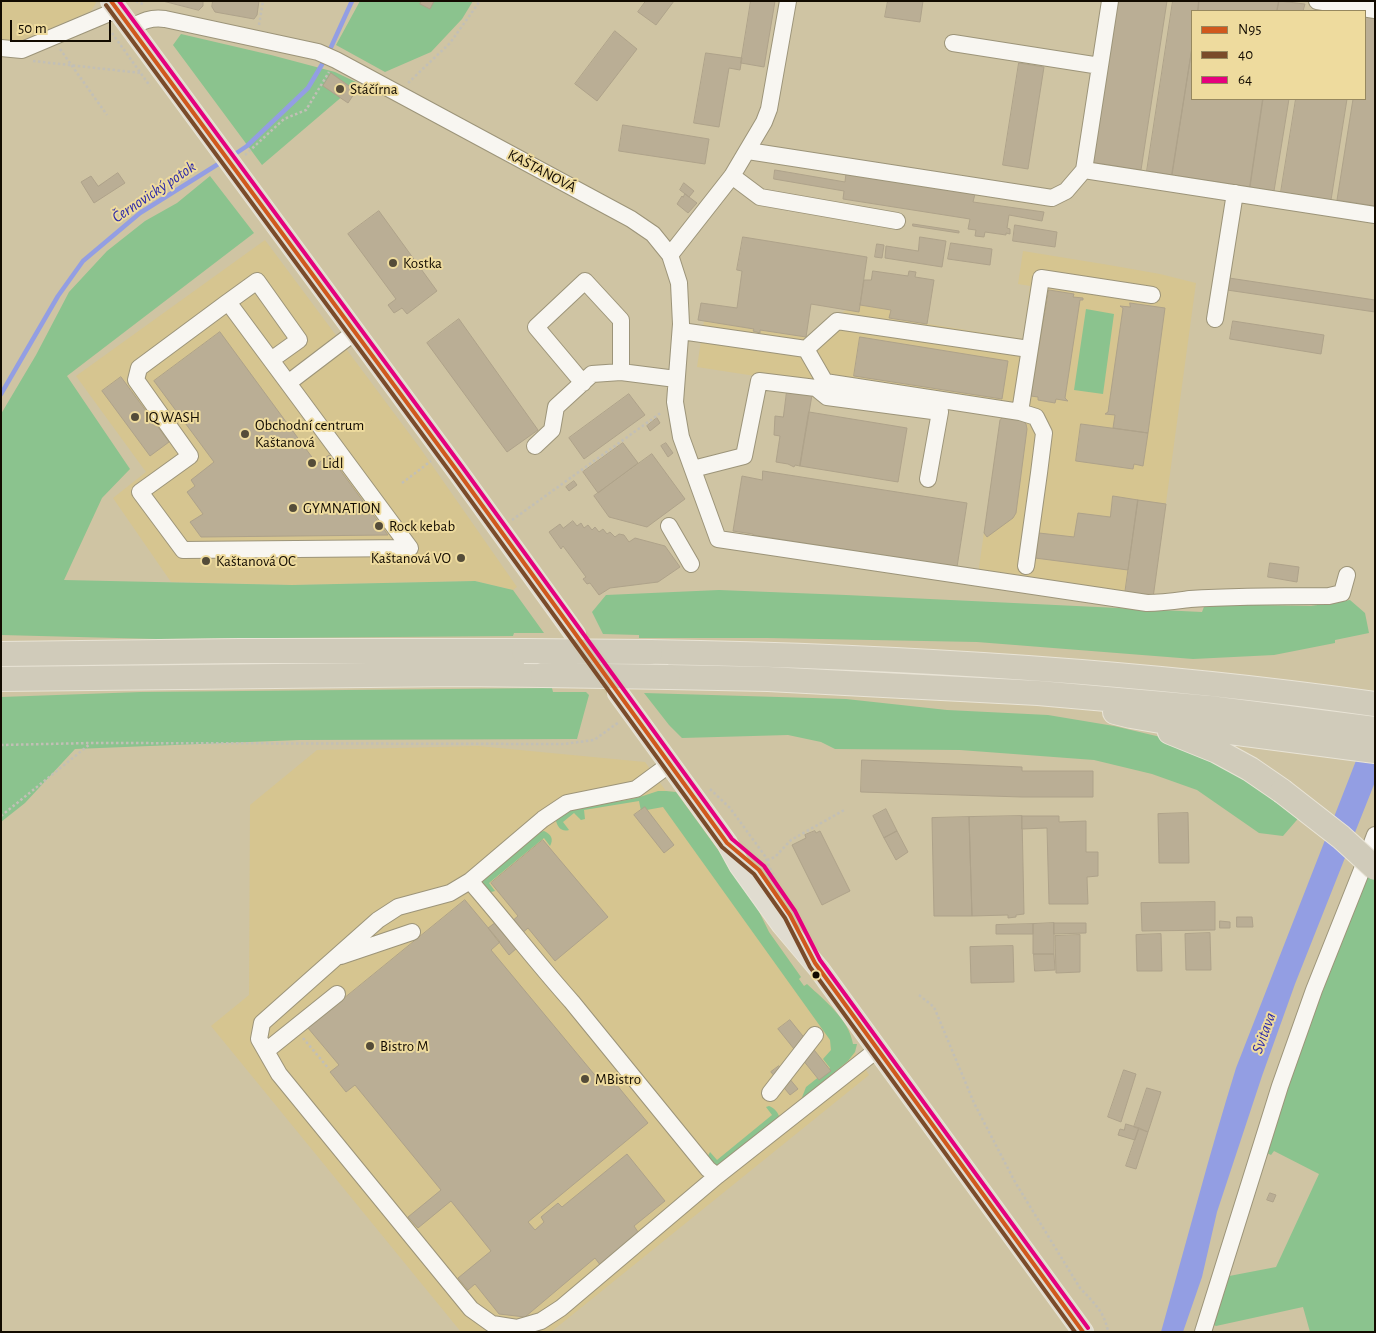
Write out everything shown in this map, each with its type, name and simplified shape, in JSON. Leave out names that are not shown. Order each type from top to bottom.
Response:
[{"type":"highway","points":[[1,654],[240,651],[524,651],[768,654],[995,665],[1100,673],[1204,683],[1375,704]]},
{"type":"highway","points":[[1,679],[401,674],[768,678],[1038,693],[1209,708],[1316,732],[1375,751]]},
{"type":"highway","points":[[1038,693],[1131,716],[1207,729],[1316,732],[1375,729]]},
{"type":"highway","points":[[1131,716],[1216,751],[1250,769],[1282,790],[1342,837],[1369,867]]},
{"type":"main road","points":[[109,9],[131,28],[575,634]]},
{"type":"main road","points":[[618,693],[727,843],[759,870],[790,915],[814,962],[1083,1332]]},
{"type":"street","points":[[670,255],[732,176],[764,122],[769,109],[788,1]]},
{"type":"street","points":[[748,151],[1052,198],[1066,191],[1084,170],[1110,1]]},
{"type":"street","points":[[1317,1],[1375,10]]},
{"type":"street","points":[[1,48],[22,50],[109,9]]},
{"type":"street","name":"KAŠTANOVÁ","points":[[131,28],[144,20],[157,18],[175,20],[318,52],[632,220],[653,234],[670,255],[679,283],[681,331],[676,379],[676,402],[681,437],[718,539],[1147,603],[1245,597],[1329,596],[1342,593],[1347,575]]},
{"type":"street","points":[[952,43],[1100,66]]},
{"type":"street","points":[[1084,170],[1375,215]]},
{"type":"street","points":[[732,176],[760,197],[898,221]]},
{"type":"street","points":[[1215,319],[1235,193]]},
{"type":"street","points":[[1020,412],[1041,278],[1152,295]]},
{"type":"street","points":[[228,302],[410,548],[183,550],[140,492],[190,456],[136,380],[139,368],[228,302],[257,281],[299,340],[272,360]]},
{"type":"street","points":[[583,383],[536,327],[585,281],[621,320],[621,372]]},
{"type":"street","points":[[806,350],[837,321],[1029,349]]},
{"type":"street","points":[[681,331],[806,350]]},
{"type":"street","points":[[288,383],[355,332]]},
{"type":"street","points":[[806,350],[825,382],[1020,412],[1036,417],[1044,432],[1026,566]]},
{"type":"street","points":[[535,446],[552,430],[556,407],[592,374],[621,372],[676,379]]},
{"type":"street","points":[[693,468],[744,456],[759,382],[816,388],[827,397],[940,412],[928,479]]},
{"type":"street","points":[[669,526],[690,564]]},
{"type":"street","points":[[670,764],[636,789],[568,803],[543,819],[470,881],[450,893],[398,907],[378,920],[262,1023],[259,1039],[279,1074],[471,1309],[492,1324],[517,1328],[541,1321],[562,1308],[717,1176],[878,1048]]},
{"type":"street","points":[[1209,1330],[1280,1086],[1314,990],[1369,867]]},
{"type":"street","points":[[470,881],[708,1169],[717,1176]]},
{"type":"street","points":[[334,958],[412,932]]},
{"type":"street","points":[[266,1051],[337,994]]},
{"type":"street","points":[[770,1094],[815,1035]]},
{"type":"path","points":[[256,39],[262,1]]},
{"type":"path","points":[[397,93],[450,43],[480,1]]},
{"type":"path","points":[[109,9],[141,73],[150,86]]},
{"type":"path","points":[[52,37],[107,115]]},
{"type":"path","points":[[25,60],[141,73]]},
{"type":"path","points":[[226,158],[250,151],[284,119],[306,110],[336,60]]},
{"type":"path","points":[[511,520],[676,402]]},
{"type":"path","points":[[1,744],[564,744],[594,740],[632,712]]},
{"type":"path","points":[[1,816],[91,743]]},
{"type":"path","points":[[704,785],[730,808],[765,856],[777,885],[793,910]]},
{"type":"path","points":[[766,860],[775,857],[791,840],[846,809]]},
{"type":"path","points":[[919,995],[934,1006],[974,1103],[1015,1182],[1080,1288],[1101,1312],[1108,1332]]},
{"type":"shaded area","points":[[1,1],[95,1],[96,3],[91,11],[18,42],[1,41]]},
{"type":"shaded area","points":[[265,240],[420,448],[517,587],[513,590],[475,581],[292,585],[171,582],[113,498],[146,472],[76,376]]},
{"type":"shaded area","points":[[1023,251],[1160,274],[1196,283],[1153,598],[978,574],[1001,414],[697,367],[704,321],[754,329],[753,331],[760,332],[760,330],[806,337],[846,310],[859,312],[860,305],[891,310],[890,318],[1023,339],[1030,286],[1018,284]]},
{"type":"shaded area","points":[[478,746],[645,762],[666,791],[676,792],[751,895],[769,932],[801,977],[799,979],[804,986],[807,984],[831,1006],[849,1030],[853,1044],[857,1044],[855,1052],[869,1075],[551,1332],[461,1332],[211,1026],[249,995],[250,805],[317,750]]},
{"type":"green space","points":[[360,1],[473,1],[462,19],[431,52],[385,72],[336,45]]},
{"type":"green space","points":[[181,34],[335,72],[358,83],[262,165],[173,45]]},
{"type":"green space","points":[[210,176],[254,233],[67,376],[130,469],[102,498],[64,580],[292,585],[475,581],[513,590],[544,633],[514,633],[513,636],[156,639],[1,635],[1,414],[36,355],[69,292],[107,251],[145,221],[177,203]]},
{"type":"green space","points":[[1086,309],[1114,314],[1103,394],[1074,390]]},
{"type":"green space","points":[[719,590],[1202,612],[1205,604],[1311,606],[1350,600],[1365,613],[1369,633],[1335,640],[1335,643],[1274,655],[1193,659],[977,642],[767,638],[639,638],[639,635],[603,634],[592,612],[606,595]]},
{"type":"green space","points":[[552,688],[553,692],[586,692],[589,695],[577,739],[299,740],[75,749],[25,803],[1,822],[1,697],[141,692]]},
{"type":"green space","points":[[644,693],[846,699],[947,710],[1048,715],[1114,726],[1169,739],[1217,761],[1302,814],[1283,836],[1259,833],[1197,790],[1152,774],[1094,760],[960,750],[835,749],[821,742],[788,735],[682,738],[669,725]]},
{"type":"green space","points":[[658,791],[676,792],[751,895],[769,932],[801,977],[799,979],[804,986],[807,984],[828,1003],[847,1026],[853,1044],[857,1044],[855,1052],[848,1061],[801,1100],[806,1087],[830,1068],[823,1059],[831,1050],[830,1040],[663,807],[641,811],[639,801],[584,810],[585,819],[581,820],[574,813],[563,822],[569,830],[561,829],[556,821],[568,812],[578,809],[631,799]]},
{"type":"green space","points":[[544,831],[551,837],[550,846],[544,838],[489,883],[495,891],[491,892],[482,885],[482,881],[540,832]]},
{"type":"green space","points":[[1368,872],[1375,879],[1375,1332],[1310,1332],[1303,1307],[1216,1326],[1212,1324],[1224,1277],[1276,1267],[1319,1174],[1274,1151],[1271,1155],[1263,1151]]},
{"type":"green space","points":[[769,1106],[779,1116],[777,1120],[716,1167],[709,1160],[710,1152],[717,1160],[772,1115],[766,1107]]},
{"type":"water","name":"Svitava","points":[[1375,712],[1375,782],[1295,984],[1262,1076],[1217,1212],[1202,1277],[1183,1332],[1161,1332],[1236,1068]]},
{"type":"building","points":[[163,1],[203,1],[203,6],[199,10]]},
{"type":"building","points":[[213,1],[259,1],[257,15],[254,19],[215,12],[212,7]]},
{"type":"building","points":[[422,1],[434,1],[430,9],[420,4]]},
{"type":"building","points":[[646,1],[674,1],[656,25],[638,12]]},
{"type":"building","points":[[751,1],[775,1],[764,67],[741,63]]},
{"type":"building","points":[[888,1],[923,1],[920,22],[885,17]]},
{"type":"building","points":[[1115,1],[1167,1],[1141,170],[1090,162]]},
{"type":"building","points":[[1173,1],[1199,1],[1198,10],[1191,10],[1191,54],[1172,175],[1147,171]]},
{"type":"building","points":[[1199,1],[1279,1],[1277,10],[1198,10]]},
{"type":"building","points":[[1279,1],[1305,4],[1303,10],[1277,10]]},
{"type":"building","points":[[1366,14],[1375,16],[1375,206],[1337,200],[1353,100],[1366,100]]},
{"type":"building","points":[[615,31],[637,49],[597,101],[575,84]]},
{"type":"building","points":[[706,53],[742,58],[740,70],[729,68],[719,127],[694,123]]},
{"type":"building","points":[[1191,54],[1191,100],[1263,100],[1250,187],[1172,175]]},
{"type":"building","points":[[1019,63],[1044,67],[1028,169],[1003,165]]},
{"type":"building","name":"Stáčírna","points":[[331,73],[356,91],[348,103],[323,86]]},
{"type":"building","points":[[1263,100],[1289,100],[1274,191],[1250,187]]},
{"type":"building","points":[[1296,100],[1347,100],[1331,200],[1281,192]]},
{"type":"building","points":[[623,125],[709,139],[705,164],[619,151]]},
{"type":"building","points":[[775,170],[845,182],[846,173],[975,194],[973,202],[1044,212],[1042,221],[1009,215],[1007,228],[1010,229],[1010,234],[985,232],[984,237],[975,236],[976,230],[968,229],[970,219],[843,199],[844,191],[774,179]]},
{"type":"building","points":[[118,173],[125,183],[94,203],[81,182],[91,176],[98,186]]},
{"type":"building","points":[[684,183],[694,191],[689,197],[680,190]]},
{"type":"building","points":[[685,194],[697,203],[688,213],[677,204]]},
{"type":"building","name":"Kostka","points":[[379,211],[437,291],[407,314],[402,308],[394,313],[388,305],[396,299],[348,234]]},
{"type":"building","points":[[913,224],[959,231],[959,233],[913,226]]},
{"type":"building","points":[[1015,225],[1057,232],[1055,247],[1013,241]]},
{"type":"building","points":[[743,237],[867,257],[859,312],[811,304],[806,337],[760,330],[760,333],[753,331],[754,329],[698,320],[701,303],[737,308],[742,271],[737,270]]},
{"type":"building","points":[[920,237],[946,241],[942,267],[885,258],[886,246],[918,251]]},
{"type":"building","points":[[951,243],[992,249],[990,265],[948,259]]},
{"type":"building","points":[[877,244],[884,245],[882,258],[875,257]]},
{"type":"building","points":[[873,271],[908,276],[909,271],[916,272],[915,277],[934,280],[927,324],[889,318],[891,310],[860,305],[864,280],[871,280]]},
{"type":"building","points":[[1229,278],[1375,300],[1375,312],[1227,290]]},
{"type":"building","points":[[1049,290],[1074,294],[1073,297],[1083,298],[1083,300],[1080,300],[1065,398],[1068,401],[1056,399],[1055,403],[1038,400],[1038,397],[1031,396]]},
{"type":"building","points":[[1130,303],[1165,308],[1148,433],[1113,428],[1115,415],[1105,414],[1108,412],[1123,308],[1120,306],[1130,307]]},
{"type":"building","points":[[459,319],[538,430],[507,452],[427,343]]},
{"type":"building","points":[[1233,321],[1324,335],[1321,354],[1230,339]]},
{"type":"building","name":"Obchodní centrum Kaštanová","points":[[220,332],[317,464],[329,455],[388,535],[201,537],[190,522],[203,514],[187,492],[195,486],[191,480],[214,462],[154,381]]},
{"type":"building","points":[[860,337],[1008,361],[1002,399],[854,376]]},
{"type":"building","name":"IQ WASH","points":[[121,377],[169,442],[150,456],[102,391]]},
{"type":"building","points":[[787,391],[812,395],[800,466],[795,465],[794,467],[776,462],[780,436],[774,435],[775,416],[783,417]]},
{"type":"building","points":[[629,394],[645,415],[584,459],[569,438]]},
{"type":"building","points":[[809,412],[907,428],[898,482],[800,466]]},
{"type":"building","points":[[1004,417],[1021,419],[1026,424],[1027,429],[1016,513],[1013,518],[987,537],[984,533],[1000,420]]},
{"type":"building","points":[[657,418],[660,423],[650,431],[647,426]]},
{"type":"building","points":[[1081,424],[1148,433],[1143,466],[1134,464],[1133,469],[1076,461]]},
{"type":"building","points":[[623,443],[638,463],[598,493],[583,472]]},
{"type":"building","points":[[666,443],[673,453],[668,457],[661,446]]},
{"type":"building","points":[[652,454],[685,499],[647,527],[609,517],[594,496]]},
{"type":"building","points":[[763,471],[967,503],[957,567],[733,531],[742,476],[762,480]]},
{"type":"building","points":[[574,481],[577,485],[569,491],[566,487]]},
{"type":"building","points":[[1113,496],[1138,500],[1128,570],[1035,558],[1039,533],[1074,537],[1078,513],[1110,517]]},
{"type":"building","points":[[1138,500],[1166,504],[1153,598],[1125,594]]},
{"type":"building","points":[[573,521],[577,526],[581,523],[584,528],[588,525],[592,530],[595,527],[599,532],[603,529],[607,534],[610,532],[615,537],[619,534],[624,535],[629,542],[635,538],[665,546],[680,567],[658,582],[610,588],[599,595],[590,583],[587,584],[583,579],[586,577],[563,546],[561,549],[549,532],[560,524],[563,528]]},
{"type":"building","name":"Kaštanová OC","points":[[210,557],[210,564],[202,564],[202,558]]},
{"type":"building","points":[[1270,563],[1299,567],[1297,582],[1268,577]]},
{"type":"building","points":[[862,760],[1022,767],[1022,771],[1093,771],[1093,797],[1022,797],[861,792]]},
{"type":"building","points":[[645,807],[674,845],[664,853],[634,815]]},
{"type":"building","points":[[886,809],[897,831],[884,838],[873,816]]},
{"type":"building","points":[[1188,813],[1189,863],[1159,863],[1158,814]]},
{"type":"building","points":[[1022,816],[1059,816],[1059,822],[1086,821],[1086,852],[1098,852],[1098,876],[1087,877],[1088,904],[1049,904],[1047,828],[1022,829]]},
{"type":"building","points":[[1022,816],[1024,914],[1008,918],[1008,915],[972,916],[969,817]]},
{"type":"building","points":[[969,817],[972,916],[934,916],[932,818]]},
{"type":"building","points":[[815,831],[816,833],[820,831],[850,891],[822,905],[792,845],[806,838],[805,835]]},
{"type":"building","points":[[897,831],[908,852],[896,860],[884,838]]},
{"type":"building","points":[[543,840],[608,917],[555,961],[528,928],[512,942],[517,948],[509,955],[488,928],[496,922],[502,930],[518,916],[491,883]]},
{"type":"building","points":[[465,900],[500,942],[491,950],[599,1080],[607,1073],[648,1123],[528,1222],[535,1230],[544,1222],[541,1217],[558,1203],[562,1207],[627,1154],[665,1201],[634,1226],[640,1235],[601,1266],[595,1258],[525,1317],[499,1314],[475,1284],[468,1290],[458,1278],[491,1251],[451,1201],[418,1228],[408,1217],[441,1190],[355,1085],[346,1092],[330,1072],[339,1065],[308,1028]]},
{"type":"building","points":[[1215,902],[1215,930],[1142,931],[1141,903]]},
{"type":"building","points":[[1237,917],[1252,917],[1253,927],[1237,927]]},
{"type":"building","points":[[1220,921],[1230,922],[1230,928],[1220,928]]},
{"type":"building","points":[[1054,923],[1054,954],[1033,954],[1033,924]]},
{"type":"building","points":[[1054,923],[1086,923],[1086,933],[1054,934]]},
{"type":"building","points":[[1033,924],[1033,934],[996,934],[996,925]]},
{"type":"building","points":[[1210,933],[1211,970],[1186,970],[1185,934]]},
{"type":"building","points":[[1161,934],[1162,971],[1137,971],[1136,935]]},
{"type":"building","points":[[1080,935],[1080,972],[1056,973],[1055,936]]},
{"type":"building","points":[[1013,946],[1014,982],[971,983],[970,947]]},
{"type":"building","points":[[1034,954],[1054,954],[1055,970],[1035,971]]},
{"type":"building","points":[[790,1020],[831,1071],[819,1080],[778,1029]]},
{"type":"building","points":[[779,1066],[798,1089],[790,1095],[771,1072]]},
{"type":"building","points":[[1124,1070],[1136,1074],[1121,1122],[1108,1117]]},
{"type":"building","points":[[1147,1088],[1161,1092],[1148,1132],[1134,1127]]},
{"type":"building","points":[[1126,1124],[1139,1128],[1135,1140],[1118,1135],[1120,1129],[1124,1130]]},
{"type":"building","points":[[1139,1128],[1148,1132],[1136,1169],[1126,1166]]},
{"type":"building","points":[[1270,1193],[1276,1195],[1273,1202],[1267,1200]]},
{"type":"waterway","name":"Černovický potok","points":[[232,156],[247,146],[308,88],[327,56],[352,1]]},
{"type":"waterway","name":"Černovický potok","points":[[1,394],[58,296],[83,261],[140,213],[223,161]]},
{"type":"transit line","name":"N95","points":[[111,1],[458,472],[727,843],[759,870],[790,915],[815,963],[1083,1332]]},
{"type":"transit line","name":"64","points":[[119,1],[463,468],[732,839],[764,866],[795,911],[820,960],[1088,1328]]},
{"type":"transit line","name":"40","points":[[106,5],[453,476],[722,847],[754,874],[785,918],[810,967],[1075,1332]]},
{"type":"place","name":"Stáčírna","points":[[340,89]]},
{"type":"place","name":"Kostka","points":[[393,263]]},
{"type":"place","name":"IQ WASH","points":[[135,417]]},
{"type":"place","name":"Obchodní centrum Kaštanová","points":[[245,434]]},
{"type":"place","name":"Lidl","points":[[312,463]]},
{"type":"place","name":"GYMNATION","points":[[293,508]]},
{"type":"place","name":"Rock kebab","points":[[379,526]]},
{"type":"place","name":"Kaštanová VO","points":[[461,558]]},
{"type":"place","name":"Kaštanová OC","points":[[206,561]]},
{"type":"place","name":"Bistro M","points":[[370,1046]]},
{"type":"place","name":"MBistro","points":[[585,1079]]}]
